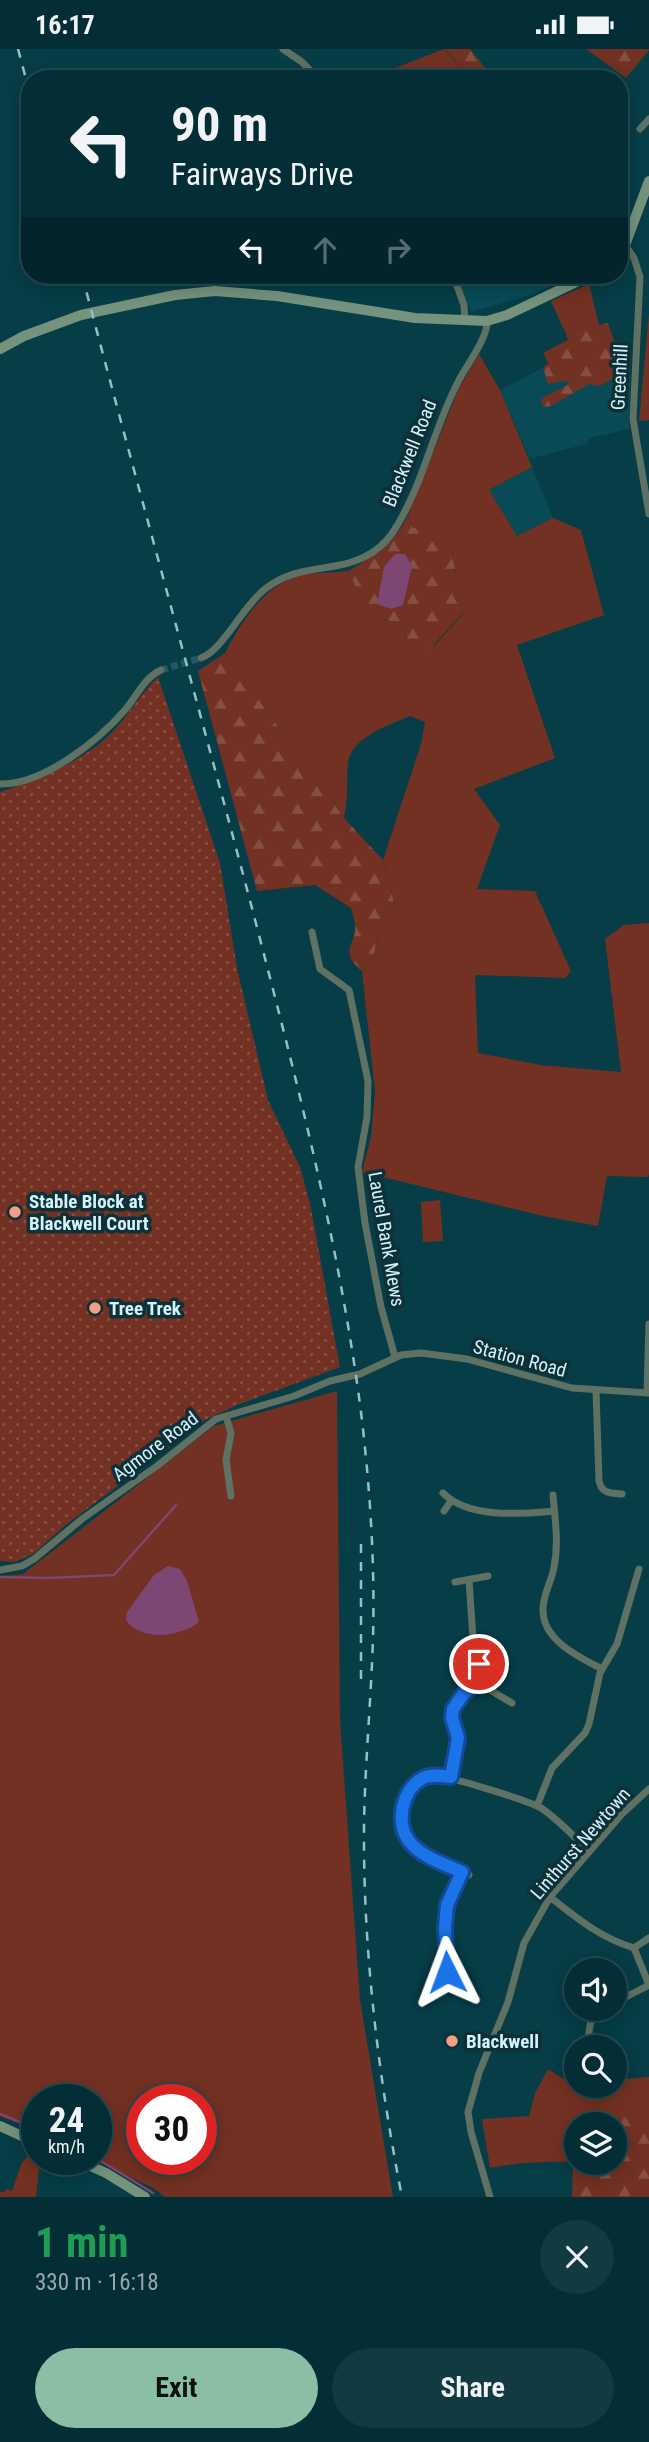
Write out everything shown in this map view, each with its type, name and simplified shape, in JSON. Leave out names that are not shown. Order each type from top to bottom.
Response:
[{"type":"main road","points":[[628,233],[649,181]]},
{"type":"main road","points":[[0,349],[24,336],[80,315],[175,295],[215,291],[277,296],[415,318],[487,321],[507,315],[572,284]]},
{"type":"main road","points":[[0,2126],[21,2136]]},
{"type":"main road","points":[[109,2175],[145,2197]]},
{"type":"street","points":[[283,49],[310,70]]},
{"type":"street","points":[[640,129],[649,119]]},
{"type":"street","name":"Greenhill","points":[[628,253],[635,258],[640,277],[633,419],[649,514]]},
{"type":"street","points":[[456,284],[464,305],[465,321]]},
{"type":"street","name":"Blackwell Road","points":[[201,658],[213,652],[246,607],[274,581],[297,571],[337,566],[362,558],[392,535],[421,476],[455,388],[485,335],[487,321]]},
{"type":"street","points":[[0,784],[25,780],[76,754],[115,720],[147,680],[161,670]]},
{"type":"street","name":"Laurel Bank Mews","points":[[312,932],[320,969],[349,990],[368,1080],[367,1117],[358,1167],[365,1223],[379,1295],[395,1357]]},
{"type":"street","points":[[648,1393],[649,1324]]},
{"type":"street","name":"Station Road","points":[[345,1376],[373,1369],[395,1357],[421,1353],[491,1364],[555,1385],[596,1391],[648,1393]]},
{"type":"street","name":"Agmore Road","points":[[0,1570],[22,1566],[34,1559],[82,1519],[157,1466],[216,1419],[295,1396],[345,1376]]},
{"type":"street","points":[[596,1391],[599,1481],[606,1493],[622,1494]]},
{"type":"street","points":[[226,1416],[231,1433],[226,1459],[231,1496]]},
{"type":"street","points":[[443,1493],[451,1501],[507,1515],[554,1511]]},
{"type":"street","points":[[553,1495],[557,1543],[554,1567],[542,1611],[545,1623],[560,1643],[578,1657],[601,1669]]},
{"type":"street","points":[[444,1511],[451,1501]]},
{"type":"street","points":[[537,1806],[552,1769],[585,1733],[589,1724],[601,1669],[617,1644],[638,1571],[649,1575]]},
{"type":"street","points":[[455,1582],[488,1576]]},
{"type":"street","points":[[469,1580],[473,1639],[479,1664],[478,1683]]},
{"type":"street","points":[[478,1683],[512,1703]]},
{"type":"street","points":[[451,1777],[458,1738],[452,1718],[453,1709],[464,1693],[478,1683]]},
{"type":"street","points":[[498,1708],[504,1698]]},
{"type":"street","points":[[447,1972],[447,1905],[465,1873],[419,1851],[404,1834],[402,1815],[406,1797],[424,1777],[451,1777],[537,1806],[589,1851]]},
{"type":"street","name":"Linthurst Newtown","points":[[490,2197],[471,2132],[468,2112],[472,2091],[508,2002],[524,1943],[550,1898],[589,1851],[649,1789]]},
{"type":"street","points":[[550,1898],[591,1929],[610,1940],[634,1948],[649,1985],[627,1996]]},
{"type":"street","points":[[634,1948],[649,1938]]},
{"type":"street","points":[[435,1973],[461,1971]]},
{"type":"shaded area","points":[[459,284],[554,284],[533,294],[471,312]]},
{"type":"shaded area","points":[[589,284],[599,325],[608,323],[614,341],[631,343],[629,429],[590,438],[586,444],[530,459],[500,390],[548,365],[543,353],[568,340],[551,301]]},
{"type":"shaded area","points":[[532,467],[553,518],[517,536],[489,490]]},
{"type":"shaded area","points":[[395,554],[405,554],[412,566],[403,605],[391,609],[377,604],[384,567]]},
{"type":"shaded area","points":[[168,1566],[180,1569],[187,1581],[199,1622],[172,1634],[141,1632],[126,1620],[127,1612],[154,1575]]},
{"type":"green space","points":[[444,49],[463,70],[390,70]]},
{"type":"green space","points":[[445,49],[470,49],[487,70],[463,70]]},
{"type":"green space","points":[[586,49],[649,49],[628,76],[628,70],[615,70]]},
{"type":"green space","points":[[589,284],[599,325],[565,332],[551,301]]},
{"type":"green space","points":[[649,313],[649,420],[639,421]]},
{"type":"green space","points":[[608,323],[614,341],[631,343],[630,369],[600,386],[589,384],[551,406],[543,407],[541,400],[570,383],[565,381],[548,384],[543,367],[549,364],[543,353],[568,340],[565,332]]},
{"type":"green space","points":[[479,354],[500,390],[532,467],[489,490],[517,536],[553,518],[581,530],[604,615],[517,645],[555,758],[474,789],[500,825],[477,889],[535,891],[571,971],[565,978],[475,975],[478,1053],[541,1065],[621,1072],[605,939],[624,925],[649,923],[649,1174],[648,1177],[607,1176],[598,1226],[543,1216],[362,1172],[371,1137],[375,1091],[362,971],[373,962],[377,938],[396,910],[383,860],[421,744],[425,722],[410,716],[382,728],[356,747],[348,764],[344,818],[225,653],[246,618],[264,597],[286,581],[305,575],[348,571],[370,617],[401,623],[409,648],[435,645],[463,614],[451,545],[413,528],[408,515],[458,390]]},
{"type":"green space","points":[[408,515],[413,528],[432,527],[451,545],[463,613],[419,661],[409,648],[401,623],[370,617],[348,571],[383,549],[396,535]]},
{"type":"green space","points":[[225,653],[344,818],[383,860],[396,910],[377,938],[373,962],[362,971],[349,952],[355,932],[351,908],[315,885],[257,891],[198,671]]},
{"type":"green space","points":[[158,677],[220,863],[237,968],[268,1100],[300,1167],[310,1203],[340,1367],[237,1405],[205,1420],[67,1524],[33,1554],[14,1562],[0,1561],[0,792],[47,775],[93,748],[117,727]]},
{"type":"green space","points":[[440,1200],[443,1241],[423,1242],[421,1202]]},
{"type":"green space","points":[[337,1391],[340,1720],[360,2000],[393,2197],[165,2197],[153,2188],[112,2169],[112,2084],[21,2084],[21,2125],[0,2116],[0,1576],[23,1574],[214,1426]]},
{"type":"green space","points":[[548,2069],[564,2078],[564,2098],[627,2098],[627,2079],[649,2077],[649,2115],[627,2119],[627,2112],[564,2112],[564,2162],[533,2162],[490,2168],[482,2119],[529,2116],[535,2093]]},
{"type":"green space","points":[[649,2113],[649,2197],[572,2197],[573,2175],[627,2175],[627,2117]]},
{"type":"green space","points":[[21,2165],[21,2175],[38,2175],[36,2197],[0,2197],[0,2191],[12,2191]]},
{"type":"waterway","points":[[0,1577],[114,1575],[176,1505]]},
{"type":"waterway","points":[[0,2114],[21,2123]]},
{"type":"waterway","points":[[112,2168],[153,2193]]},
{"type":"tunnel","points":[[161,670],[201,658]]},
{"type":"railway","points":[[18,49],[24,70]]},
{"type":"railway","points":[[84,284],[285,1036],[315,1161],[352,1349],[367,1468],[373,1582],[364,1825],[366,1919],[379,2059],[402,2197]]},
{"type":"railway","points":[[361,1535],[361,1679]]},
{"type":"place","name":"Stable Block at Blackwell Court","points":[[15,1212]]},
{"type":"place","name":"Tree Trek","points":[[95,1308]]},
{"type":"place","name":"Blackwell","points":[[452,2041]]},
{"type":"route","points":[[447,1972],[447,1905],[462,1872],[419,1851],[411,1843],[404,1834],[403,1805],[414,1786],[424,1777],[451,1777],[458,1738],[452,1718],[453,1709],[464,1693],[478,1683],[479,1664]]}]
